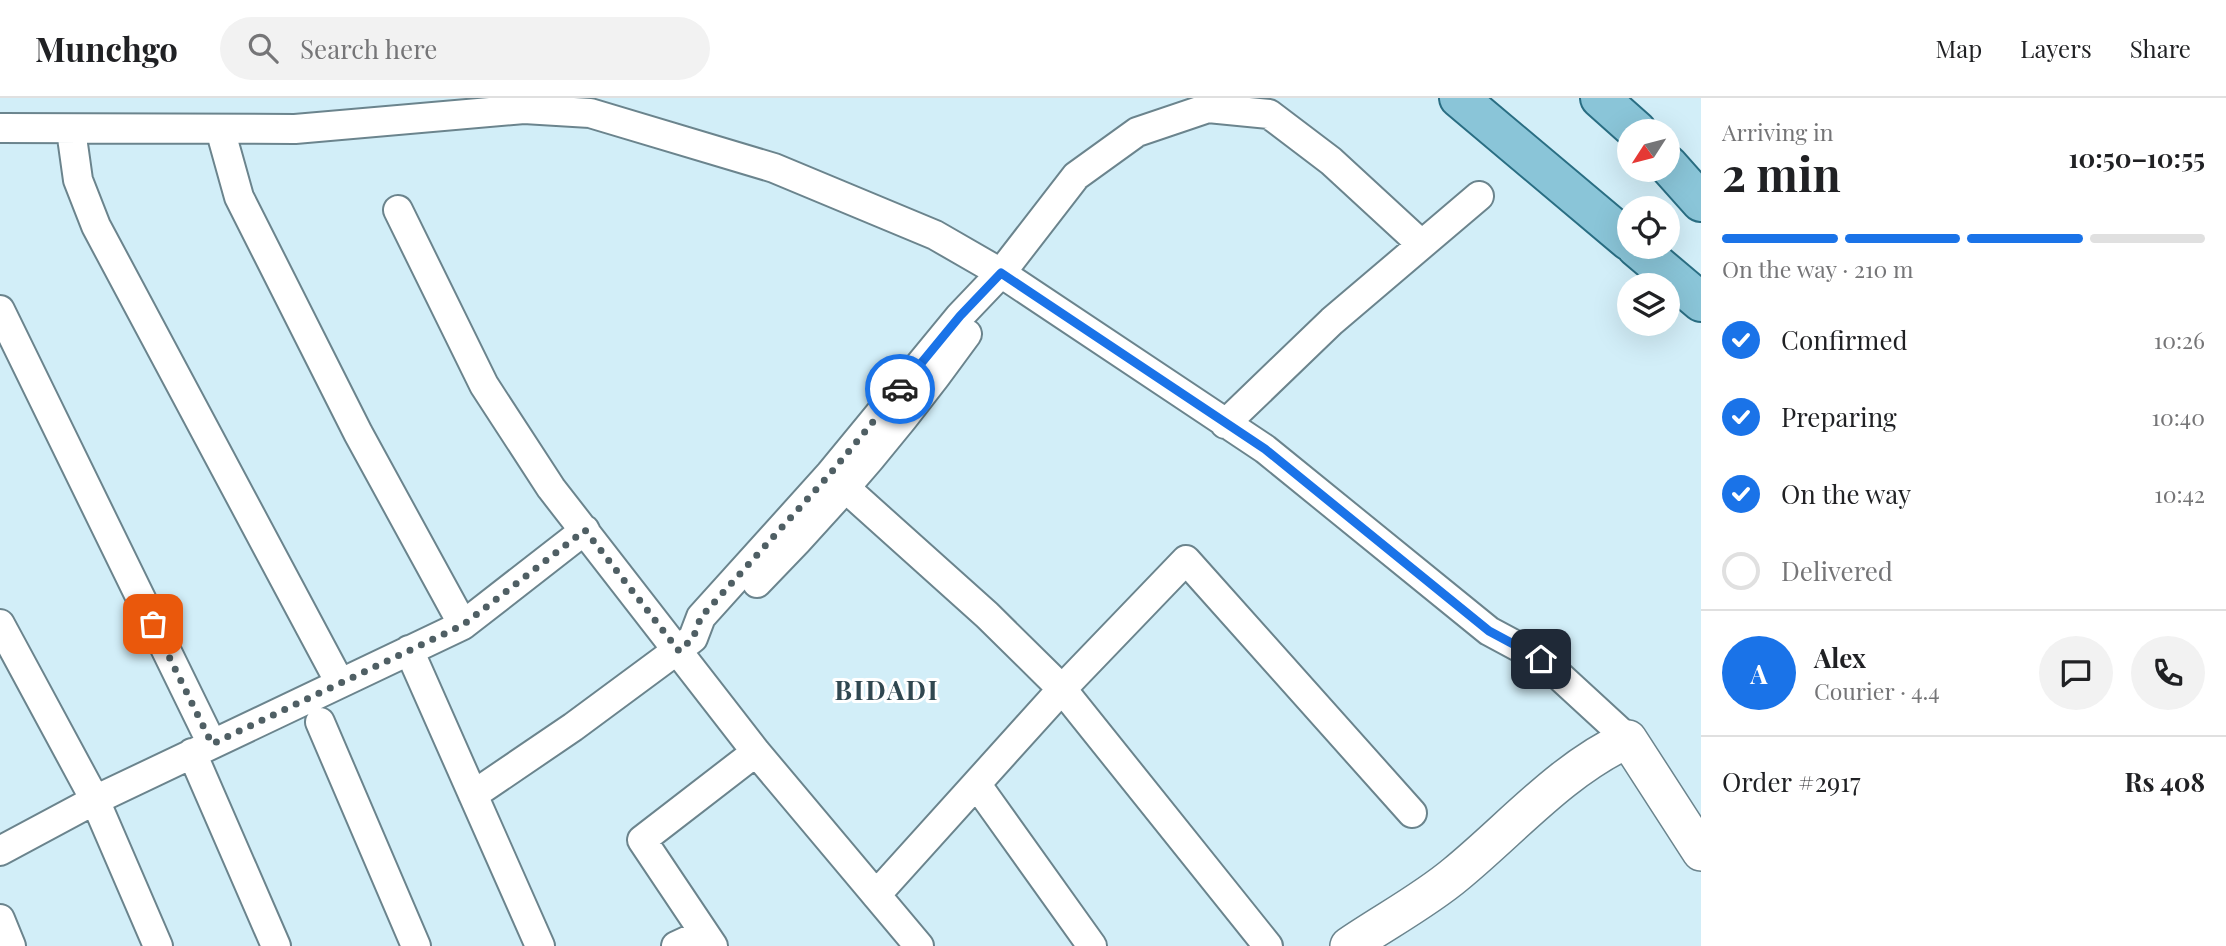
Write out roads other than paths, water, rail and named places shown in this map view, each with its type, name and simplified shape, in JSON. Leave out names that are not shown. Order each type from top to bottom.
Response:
[{"type":"main road","points":[[1471,107],[1617,231]]},
{"type":"main road","points":[[1680,178],[1701,202]]},
{"type":"main road","points":[[1650,259],[1701,302]]},
{"type":"street","points":[[473,795],[713,627],[838,481],[935,379],[973,326],[977,302],[1076,176],[1137,132],[1208,108],[1269,114],[1331,160],[1419,243]]},
{"type":"street","points":[[0,128],[295,129],[524,109],[590,113],[684,138],[786,173],[935,235],[1001,273],[1265,449],[1489,631],[1541,659],[1628,739],[1701,852]]},
{"type":"street","points":[[220,129],[246,209],[358,433],[463,625]]},
{"type":"street","points":[[71,130],[78,180],[96,226],[340,683]]},
{"type":"street","points":[[1225,424],[1332,321],[1419,243],[1479,196]]},
{"type":"street","points":[[398,209],[484,385],[551,488],[686,644],[756,752],[919,946]]},
{"type":"street","points":[[0,310],[202,749],[276,946]]},
{"type":"street","points":[[838,481],[987,615],[1062,689],[1268,946]]},
{"type":"street","points":[[0,851],[94,800],[463,625],[585,530]]},
{"type":"street","points":[[876,895],[1062,689],[1186,560],[1412,813]]},
{"type":"street","points":[[0,624],[94,800],[158,946]]},
{"type":"street","points":[[409,650],[540,946]]},
{"type":"street","points":[[320,722],[416,946]]},
{"type":"street","points":[[1349,946],[1454,875],[1541,797],[1608,748],[1628,739]]},
{"type":"street","points":[[676,946],[709,939],[642,840],[756,752]]},
{"type":"street","points":[[977,785],[1092,946]]},
{"type":"street","points":[[0,919],[12,946]]},
{"type":"district","name":"BIDADI","points":[[887,691]]}]
